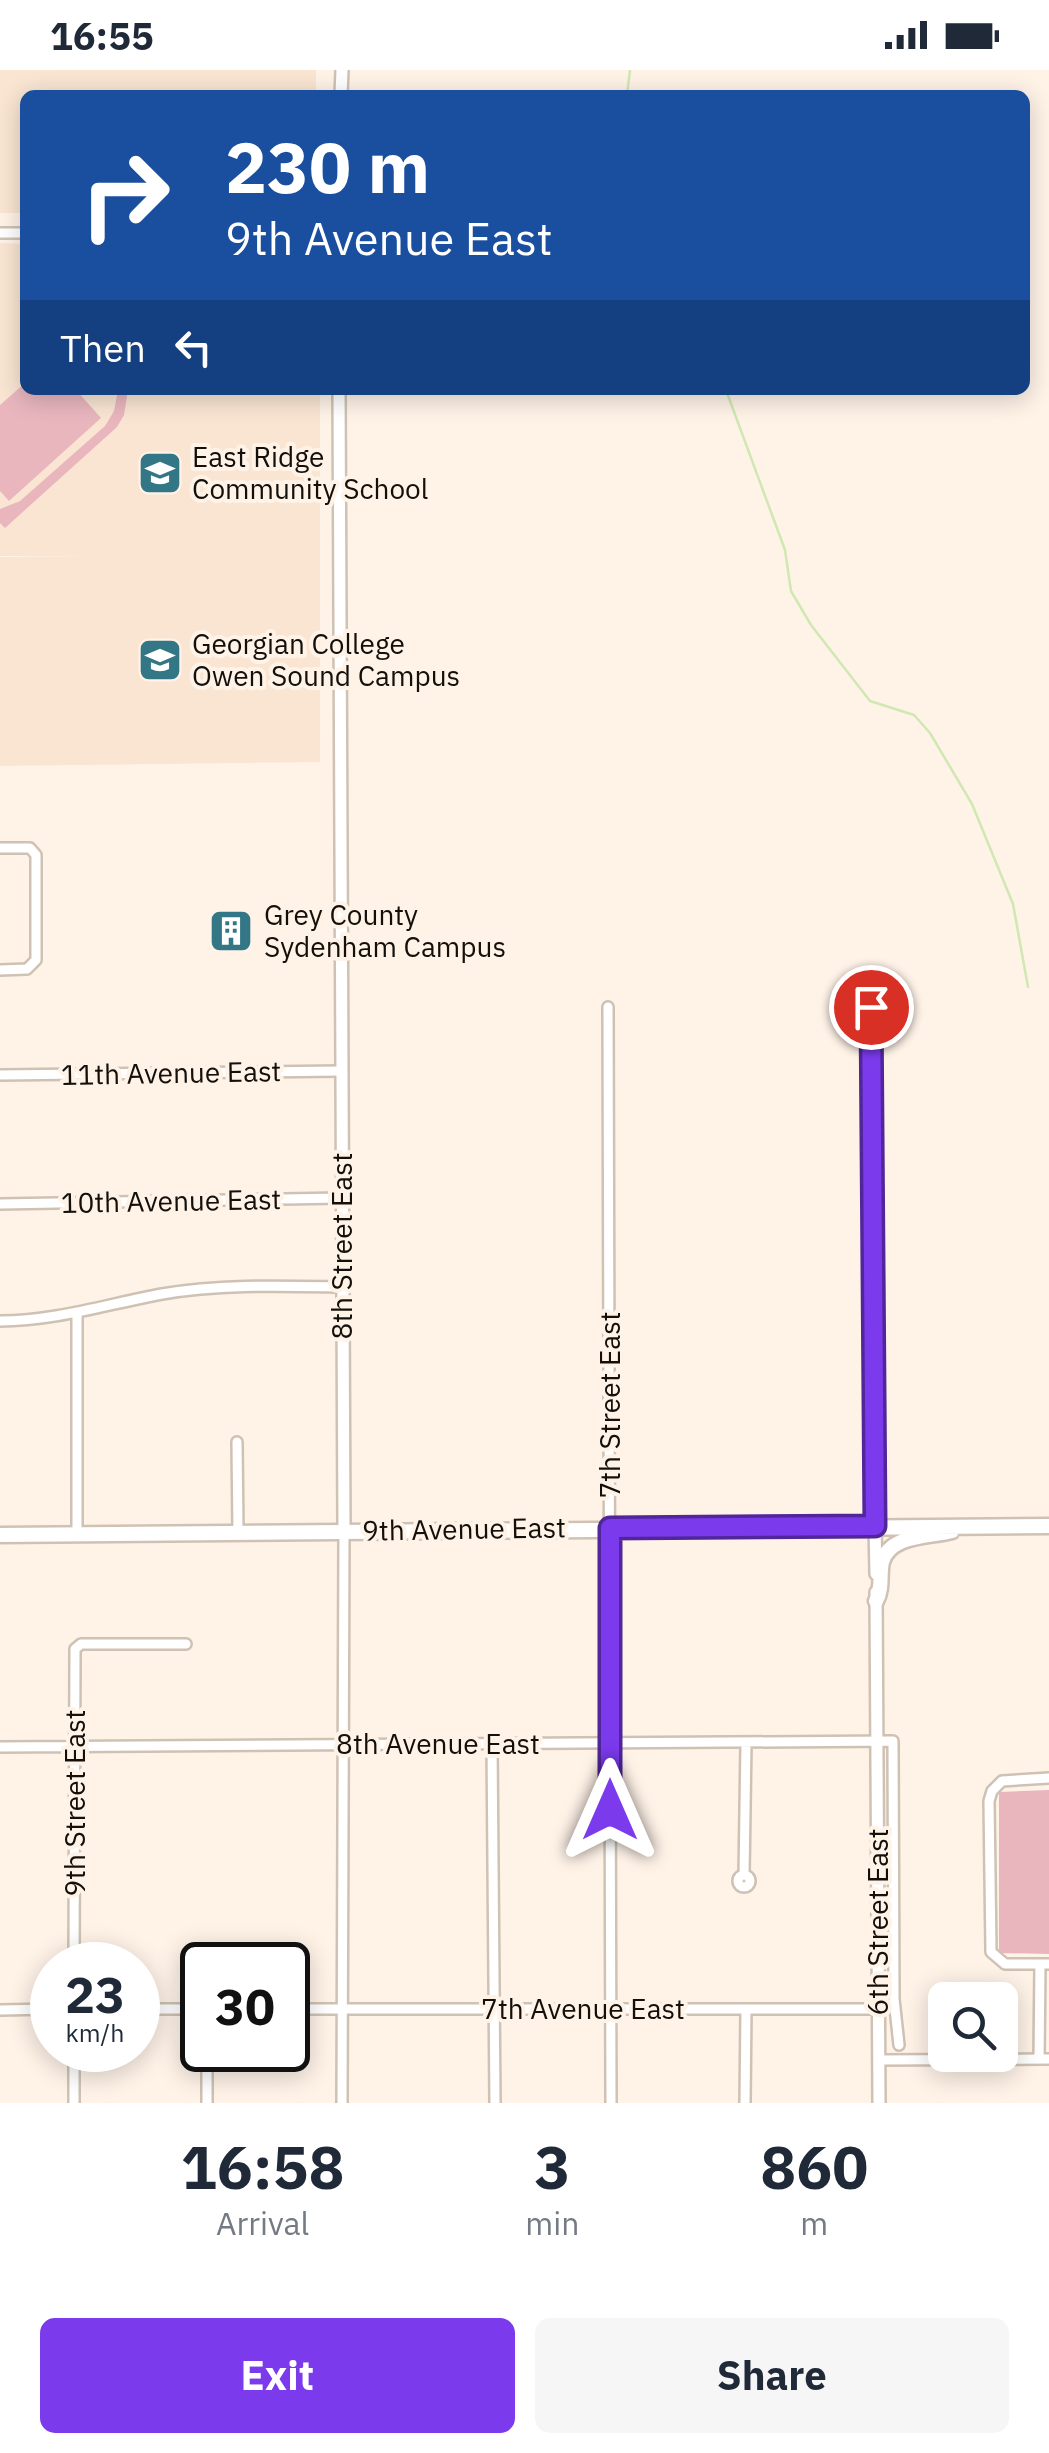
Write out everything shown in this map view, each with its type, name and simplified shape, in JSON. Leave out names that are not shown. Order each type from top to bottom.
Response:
[{"type":"highway","points":[[876,1601],[882,1564],[892,1547],[902,1541],[967,1526]]},
{"type":"highway","name":"9th Avenue East","points":[[0,1535],[1049,1526]]},
{"type":"main road","name":"8th Street East","points":[[339,395],[344,1531]]},
{"type":"main road","name":"6th Street East","points":[[875,1526],[879,2103]]},
{"type":"street","points":[[0,848],[30,848],[36,854],[36,960],[27,969],[0,970]]},
{"type":"street","name":"7th Street East","points":[[608,1006],[611,2103]]},
{"type":"street","name":"6th Street East","points":[[871,1007],[875,1526]]},
{"type":"street","name":"11th Avenue East","points":[[0,1075],[342,1071]]},
{"type":"street","name":"10th Avenue East","points":[[0,1204],[342,1198]]},
{"type":"street","points":[[0,1322],[77,1314],[162,1294],[220,1286],[341,1287]]},
{"type":"street","points":[[77,1314],[77,1534]]},
{"type":"street","points":[[237,1442],[238,1532]]},
{"type":"street","name":"8th Street East","points":[[342,2103],[344,1531]]},
{"type":"street","name":"9th Street East","points":[[74,1942],[75,1649],[81,1644],[186,1644]]},
{"type":"street","name":"6th Street East","points":[[877,1740],[894,1742],[894,1999],[898,2046]]},
{"type":"street","name":"8th Avenue East","points":[[0,1747],[877,1740]]},
{"type":"street","points":[[744,1875],[746,1742]]},
{"type":"street","points":[[492,1744],[495,2103]]},
{"type":"street","points":[[879,2060],[1044,2059],[1044,1964],[1005,1964],[991,1952],[989,1801],[994,1787],[1007,1779],[1049,1778]]},
{"type":"street","points":[[0,2010],[30,2010]]},
{"type":"street","name":"7th Avenue East","points":[[310,2010],[879,2010]]},
{"type":"street","points":[[745,2103],[746,2010]]},
{"type":"street","points":[[74,2072],[74,2103]]},
{"type":"street","points":[[208,2072],[208,2103]]},
{"type":"shaded area","points":[[0,70],[316,70],[316,90],[20,90],[20,213],[0,213]]},
{"type":"shaded area","points":[[0,243],[20,244],[20,395],[320,395],[320,762],[0,766],[0,557],[94,557],[0,556]]},
{"type":"shaded area","points":[[20,387],[20,395],[80,395],[101,418],[9,501],[0,491],[0,405]]},
{"type":"shaded area","points":[[117,395],[127,395],[124,415],[117,427],[5,528],[0,523],[0,509],[20,501],[105,426]]},
{"type":"shaded area","points":[[1049,1790],[1049,1954],[999,1953],[999,1792]]},
{"type":"waterway","points":[[628,90],[630,70]]},
{"type":"waterway","points":[[728,395],[785,550],[791,591],[811,625],[870,701],[914,715],[930,733],[972,804],[1013,904],[1028,987]]},
{"type":"place","name":"East Ridge Community School","points":[[160,473]]},
{"type":"place","name":"Georgian College Owen Sound Campus","points":[[160,660]]},
{"type":"place","name":"Grey County Sydenham Campus","points":[[231,931]]},
{"type":"route","points":[[610,1810],[610,1528],[875,1526],[871,1007]]}]
